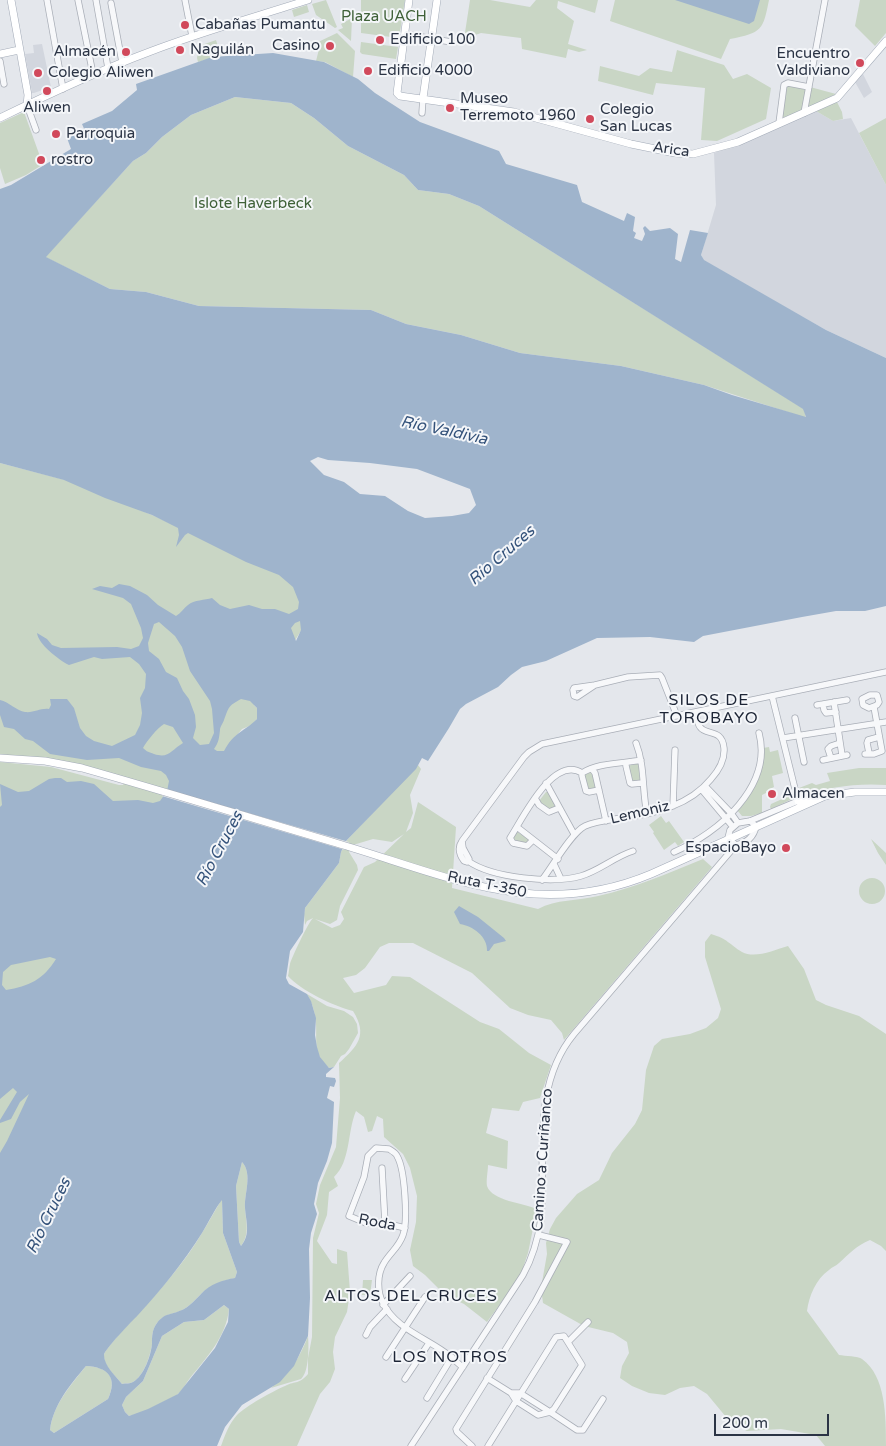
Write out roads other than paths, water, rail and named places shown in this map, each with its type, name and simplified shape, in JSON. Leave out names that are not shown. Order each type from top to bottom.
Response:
[{"type":"main road","points":[[11,0],[28,95],[27,105]]},
{"type":"main road","points":[[0,118],[122,62],[192,36],[308,0]]},
{"type":"main road","points":[[405,34],[409,0]]},
{"type":"main road","points":[[423,98],[437,0]]},
{"type":"main road","name":"Arica","points":[[405,34],[396,93],[400,96],[514,112],[631,144],[675,153],[693,154],[738,142],[837,98],[886,41]]},
{"type":"main road","points":[[0,54],[19,50]]},
{"type":"main road","points":[[28,95],[32,98],[42,99]]},
{"type":"main road","name":"Ruta T-350","points":[[0,758],[20,758],[51,762],[108,776],[371,853],[421,870],[488,889],[522,894],[556,895],[596,891],[632,882],[676,863],[753,824],[825,796],[856,792],[886,792]]},
{"type":"main road","points":[[798,802],[825,796]]},
{"type":"street","points":[[47,0],[64,89]]},
{"type":"street","points":[[78,0],[93,74]]},
{"type":"street","points":[[96,0],[108,68]]},
{"type":"street","points":[[185,0],[192,36]]},
{"type":"street","points":[[804,113],[825,0]]},
{"type":"street","points":[[111,3],[122,62]]},
{"type":"street","points":[[405,34],[432,37],[451,42]]},
{"type":"street","points":[[0,61],[4,84]]},
{"type":"street","points":[[779,123],[784,85],[788,83],[808,87]]},
{"type":"street","points":[[422,113],[423,98]]},
{"type":"street","points":[[27,105],[36,130]]},
{"type":"street","points":[[633,851],[620,855],[588,874],[561,880],[542,880],[481,869],[468,861],[464,861],[459,848],[524,757],[535,747],[542,744],[886,672]]},
{"type":"street","points":[[595,685],[628,677],[660,675],[677,716]]},
{"type":"street","points":[[736,845],[728,838],[729,832],[736,825],[753,824],[798,802],[772,696]]},
{"type":"street","points":[[836,712],[825,712],[820,704],[847,700]]},
{"type":"street","points":[[823,760],[844,755],[840,743],[834,702]]},
{"type":"street","points":[[874,707],[882,751],[874,754],[867,753],[868,740],[879,737]]},
{"type":"street","name":"Lemoniz","points":[[574,834],[585,826],[647,814],[673,806],[704,788],[721,765],[724,747],[717,735],[700,727],[696,712]]},
{"type":"street","points":[[795,718],[804,762]]},
{"type":"street","points":[[782,736],[886,722]]},
{"type":"street","points":[[674,852],[699,839],[729,815],[749,790],[759,770],[762,749],[759,732]]},
{"type":"street","points":[[636,743],[641,760],[642,783],[647,814]]},
{"type":"street","points":[[831,758],[828,749],[840,743]]},
{"type":"street","points":[[673,806],[675,750]]},
{"type":"street","points":[[533,840],[528,846],[512,843],[510,838],[535,798],[554,776],[565,771],[575,770],[582,773],[617,762],[626,763],[641,760]]},
{"type":"street","points":[[626,763],[630,782],[632,784],[642,783]]},
{"type":"street","points":[[592,769],[600,790],[606,821]]},
{"type":"street","points":[[582,773],[586,791],[600,790]]},
{"type":"street","points":[[542,880],[574,834],[546,783]]},
{"type":"street","points":[[704,788],[736,825]]},
{"type":"street","points":[[535,798],[539,805],[549,812],[560,808]]},
{"type":"street","name":"Camino a Curiñanco","points":[[411,1446],[524,1275],[531,1260],[539,1235],[542,1210],[541,1186],[545,1096],[551,1076],[564,1048],[736,845],[749,839],[755,832],[753,824]]},
{"type":"street","points":[[517,827],[556,861],[561,880]]},
{"type":"street","name":"Roda","points":[[380,1147],[392,1150],[398,1158],[404,1187],[405,1228],[385,1223],[366,1223],[349,1216],[364,1177],[368,1156],[380,1147]]},
{"type":"street","points":[[382,1168],[385,1223]]},
{"type":"street","points":[[405,1228],[399,1244],[386,1260],[380,1272],[379,1287],[385,1307],[405,1327],[464,1364]]},
{"type":"street","points":[[472,1446],[456,1429],[535,1302],[567,1242],[539,1235]]},
{"type":"street","points":[[366,1335],[370,1327],[410,1276]]},
{"type":"street","points":[[386,1357],[425,1296]]},
{"type":"street","points":[[568,1342],[588,1322]]},
{"type":"street","points":[[488,1378],[511,1393],[516,1401],[538,1415],[554,1409],[582,1365],[564,1336],[556,1337],[520,1393],[516,1401],[488,1446]]},
{"type":"street","points":[[405,1379],[429,1343]]},
{"type":"street","points":[[427,1398],[452,1357]]},
{"type":"street","points":[[511,1393],[520,1393],[576,1430],[584,1430],[603,1399]]},
{"type":"water","points":[[675,0],[760,0],[754,21],[749,24]]},
{"type":"water","points":[[273,53],[324,62],[358,79],[375,93],[420,122],[499,151],[506,164],[577,185],[582,202],[624,221],[627,213],[635,217],[633,231],[636,233],[634,238],[642,241],[645,234],[643,228],[645,226],[650,231],[670,228],[678,234],[675,259],[681,262],[690,230],[708,233],[701,255],[704,260],[826,330],[886,358],[886,606],[865,611],[836,611],[802,617],[703,636],[694,642],[650,637],[597,638],[546,661],[522,667],[498,687],[460,709],[428,761],[422,758],[416,769],[346,841],[339,863],[305,908],[303,932],[290,951],[286,978],[289,984],[307,994],[311,1001],[316,1018],[315,1035],[320,1057],[329,1068],[334,1067],[326,1074],[326,1077],[335,1078],[336,1081],[334,1087],[330,1086],[327,1098],[334,1102],[332,1143],[318,1183],[314,1204],[317,1214],[311,1233],[309,1249],[310,1298],[308,1336],[294,1366],[280,1382],[242,1405],[225,1427],[217,1446],[0,1446],[0,1153],[29,1094],[20,1102],[11,1119],[0,1123],[17,1092],[13,1088],[0,1099],[0,807],[2,805],[0,784],[18,792],[29,791],[49,779],[61,778],[67,782],[81,781],[94,784],[113,801],[138,800],[153,803],[160,801],[167,791],[169,781],[161,771],[141,767],[119,758],[87,760],[50,754],[33,741],[25,739],[14,729],[4,727],[0,715],[0,700],[28,712],[49,709],[51,705],[50,699],[67,699],[74,708],[80,728],[86,736],[94,741],[112,746],[135,735],[140,725],[142,713],[140,698],[145,688],[146,674],[139,664],[130,657],[102,659],[94,657],[69,665],[45,647],[37,633],[47,639],[52,645],[61,648],[117,647],[131,649],[139,646],[143,638],[131,604],[123,598],[92,589],[100,586],[112,588],[119,584],[130,586],[147,595],[158,605],[176,616],[190,603],[212,598],[220,605],[230,609],[249,605],[262,609],[275,609],[289,614],[298,609],[299,602],[293,587],[279,575],[246,562],[188,533],[176,547],[179,535],[178,528],[152,515],[105,498],[64,480],[0,463],[0,189],[11,185],[71,149],[67,138],[85,131],[82,124],[112,111],[137,90],[136,84],[212,57]],"holes":[[[235,97],[291,103],[314,118],[348,146],[404,175],[418,190],[449,194],[479,206],[803,409],[806,417],[704,385],[621,366],[520,353],[461,335],[406,324],[371,310],[199,306],[146,292],[110,289],[46,257],[133,161],[146,153],[162,137],[191,115]],[[318,457],[328,460],[417,469],[470,489],[476,505],[469,513],[425,518],[408,511],[385,496],[360,494],[344,482],[324,475],[310,461]],[[300,621],[301,630],[296,641],[291,628]],[[159,622],[175,636],[182,647],[190,671],[210,701],[214,733],[209,744],[200,745],[193,738],[196,727],[195,715],[189,699],[177,678],[166,672],[159,659],[149,651],[148,643],[154,624]],[[241,699],[250,701],[257,708],[257,719],[235,736],[224,751],[217,751],[214,749],[217,744],[220,728],[231,705]],[[164,724],[173,727],[183,743],[167,755],[159,755],[147,751],[143,748],[158,728]],[[50,957],[56,959],[46,972],[35,981],[6,990],[2,985],[3,972],[11,965]],[[242,1162],[248,1178],[245,1202],[247,1228],[246,1237],[241,1246],[239,1242],[236,1186]],[[222,1200],[223,1233],[237,1272],[235,1278],[213,1285],[180,1311],[160,1319],[153,1331],[150,1354],[144,1370],[133,1382],[122,1384],[106,1363],[105,1352],[172,1276],[205,1229]],[[224,1305],[229,1309],[228,1322],[215,1348],[178,1394],[129,1416],[122,1405],[126,1397],[143,1381],[162,1336],[184,1322],[204,1320]],[[86,1366],[94,1367],[105,1371],[109,1375],[112,1385],[111,1392],[108,1399],[54,1433],[50,1430],[58,1404]]]},
{"type":"water","points":[[459,906],[478,917],[506,941],[494,944],[487,951],[485,941],[479,933],[470,927],[460,924],[454,912]]},
{"type":"place","name":"Cabañas Pumantu","points":[[185,25]]},
{"type":"place","name":"Edificio 100","points":[[380,40]]},
{"type":"place","name":"Casino","points":[[330,46]]},
{"type":"place","name":"Naguilán","points":[[180,50]]},
{"type":"place","name":"Almacén","points":[[126,52]]},
{"type":"place","name":"Encuentro Valdiviano","points":[[860,63]]},
{"type":"place","name":"Edificio 4000","points":[[368,71]]},
{"type":"place","name":"Colegio Aliwen","points":[[38,73]]},
{"type":"place","name":"Aliwen","points":[[47,91]]},
{"type":"place","name":"Museo Terremoto 1960","points":[[450,108]]},
{"type":"place","name":"Colegio San Lucas","points":[[590,119]]},
{"type":"place","name":"Parroquia","points":[[56,134]]},
{"type":"place","name":"rostro","points":[[41,160]]},
{"type":"place","name":"Almacen","points":[[772,794]]},
{"type":"place","name":"EspacioBayo","points":[[786,848]]},
{"type":"district","name":"SILOS DE TOROBAYO","points":[[709,710]]},
{"type":"district","name":"ALTOS DEL CRUCES","points":[[411,1297]]},
{"type":"district","name":"LOS NOTROS","points":[[450,1358]]},
{"type":"park label","name":"Plaza UACH","points":[[384,17]]},
{"type":"park label","name":"Islote Haverbeck","points":[[253,204]]},
{"type":"water label","name":"Río Valdivia","points":[[444,431]]},
{"type":"water label","name":"Río Cruces","points":[[502,556]]},
{"type":"water label","name":"Río Cruces","points":[[220,849]]},
{"type":"water label","name":"Río Cruces","points":[[49,1216]]}]
